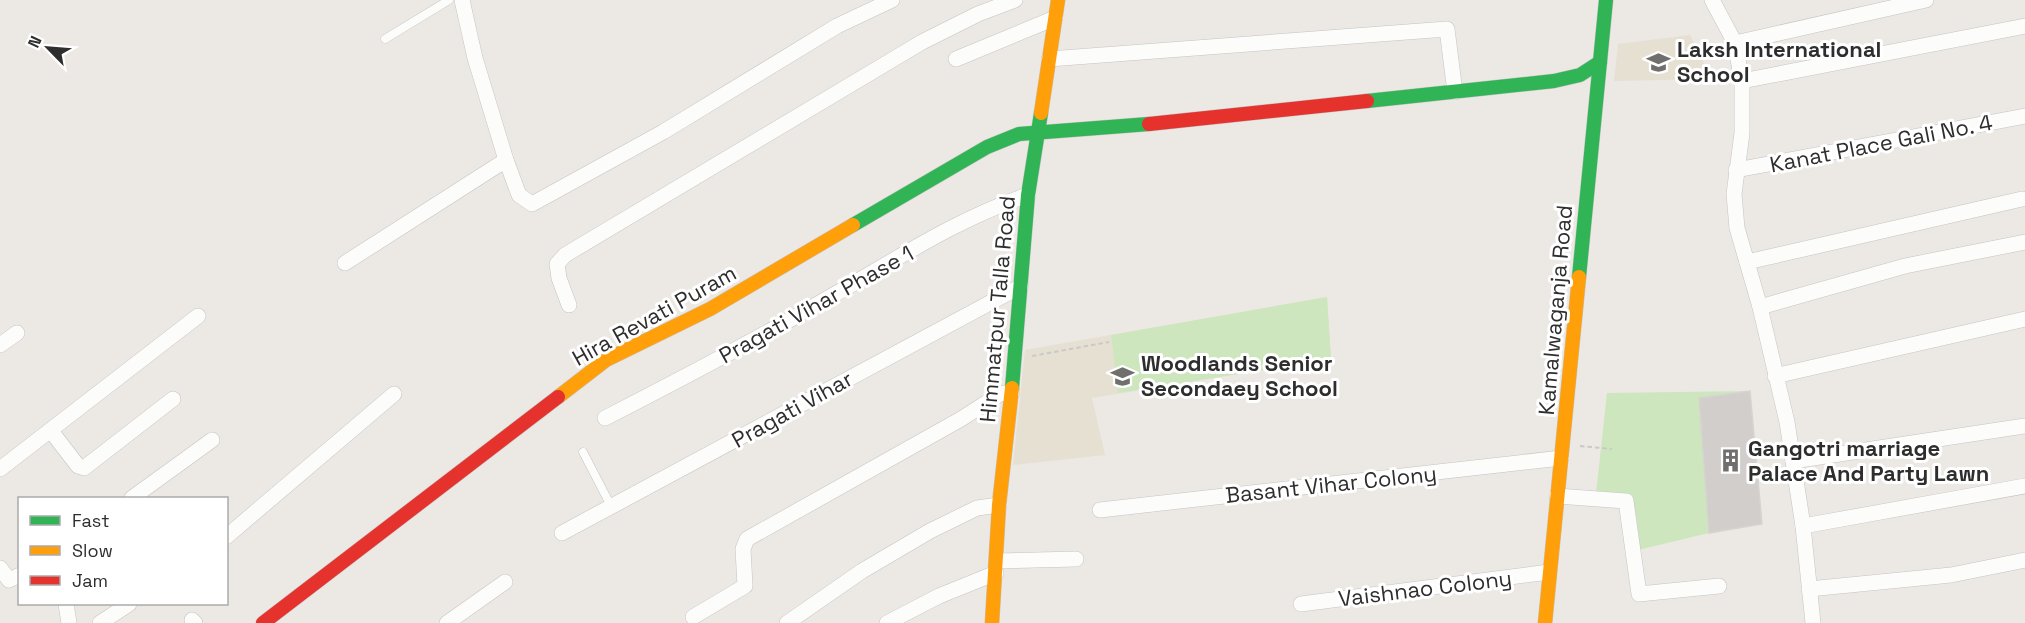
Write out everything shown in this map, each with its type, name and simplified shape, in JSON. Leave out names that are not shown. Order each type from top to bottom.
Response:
[{"type":"street","points":[[462,0],[475,58],[506,160],[519,195],[532,204],[663,132],[837,26],[892,0]]},
{"type":"street","points":[[569,305],[557,264],[565,255],[922,42],[978,14],[1015,0]]},
{"type":"street","name":"Himmatpur Talla Road","points":[[992,623],[999,505],[1012,392],[1028,195],[1058,0]]},
{"type":"street","name":"Kamalwaganja Road","points":[[1545,623],[1606,0]]},
{"type":"street","points":[[1712,0],[1735,43],[1742,81],[1742,133],[1734,194],[1737,228],[1760,308],[1787,422],[1803,526],[1813,623]]},
{"type":"street","points":[[1735,43],[1926,0]]},
{"type":"street","points":[[956,59],[1055,18]]},
{"type":"street","points":[[1742,81],[2025,26]]},
{"type":"street","points":[[1049,58],[1447,29],[1455,92]]},
{"type":"street","name":"Hira Revati Puram","points":[[263,623],[606,360],[711,309],[987,147],[1019,134],[1085,131],[1554,81],[1580,75],[1600,62]]},
{"type":"street","name":"Kanat Place Gali No. 4","points":[[1737,170],[2025,116]]},
{"type":"street","points":[[345,263],[506,160]]},
{"type":"street","name":"Pragati Vihar Phase 1","points":[[605,418],[735,351],[952,229],[1002,203],[1028,195]]},
{"type":"street","points":[[1747,262],[2022,199]]},
{"type":"street","points":[[1760,308],[1905,266],[2025,242]]},
{"type":"street","name":"Pragati Vihar","points":[[562,533],[1021,286]]},
{"type":"street","points":[[0,470],[198,316]]},
{"type":"street","points":[[1775,376],[2025,319]]},
{"type":"street","points":[[0,345],[17,333]]},
{"type":"street","points":[[693,617],[745,586],[743,549],[747,539],[961,419],[1000,394],[1012,392]]},
{"type":"street","points":[[228,535],[394,394]]},
{"type":"street","points":[[51,431],[78,466],[84,468],[173,399]]},
{"type":"street","points":[[1793,461],[2025,426]]},
{"type":"street","points":[[133,497],[212,440]]},
{"type":"street","name":"Basant Vihar Colony","points":[[1100,510],[1562,452]]},
{"type":"street","points":[[1803,526],[2025,486]]},
{"type":"street","points":[[1557,496],[1626,501],[1639,594],[1719,586]]},
{"type":"street","points":[[787,623],[862,571],[930,531],[977,508],[999,505]]},
{"type":"street","points":[[887,623],[996,567],[1076,559]]},
{"type":"street","points":[[1809,589],[1951,575],[2025,561]]},
{"type":"street","points":[[0,568],[9,580],[18,576]]},
{"type":"street","name":"Vaishnao Colony","points":[[1301,604],[1549,572]]},
{"type":"street","points":[[447,623],[504,582]]},
{"type":"street","points":[[66,605],[69,623]]},
{"type":"street","points":[[100,623],[126,605]]},
{"type":"lane","points":[[385,39],[448,0]]},
{"type":"lane","points":[[583,452],[611,506]]},
{"type":"path","points":[[1015,359],[1109,342]]},
{"type":"path","points":[[1562,452],[1612,449]]},
{"type":"shaded area","name":"Laksh International School","points":[[1690,35],[1712,79],[1614,81],[1618,44]]},
{"type":"shaded area","name":"Woodlands Senior Secondaey School","points":[[1327,297],[1331,359],[1092,398],[1105,455],[1013,465],[1025,350]]},
{"type":"green space","points":[[1327,297],[1331,359],[1118,393],[1111,335]]},
{"type":"green space","points":[[1750,391],[1699,398],[1709,533],[1638,550],[1632,496],[1596,494],[1607,393]]},
{"type":"building","name":"Gangotri marriage Palace And Party Lawn","points":[[1750,391],[1762,524],[1709,533],[1699,398]]},
{"type":"traffic: fast","points":[[1579,277],[1606,0]]},
{"type":"traffic: fast","points":[[1367,101],[1554,81],[1580,75],[1600,62]]},
{"type":"traffic: fast","points":[[1012,388],[1028,195],[1041,113]]},
{"type":"traffic: fast","points":[[853,225],[987,147],[1019,134],[1149,124]]},
{"type":"traffic: slow","points":[[1041,113],[1058,0]]},
{"type":"traffic: slow","points":[[558,397],[606,360],[710,309],[853,225]]},
{"type":"traffic: slow","points":[[1545,623],[1579,277]]},
{"type":"traffic: slow","points":[[992,623],[999,505],[1012,388]]},
{"type":"traffic: jam","points":[[1149,124],[1367,101]]},
{"type":"traffic: jam","points":[[263,623],[558,397]]},
{"type":"place","name":"Laksh International School","points":[[1659,62]]},
{"type":"place","name":"Woodlands Senior Secondaey School","points":[[1123,376]]},
{"type":"place","name":"Gangotri marriage Palace And Party Lawn","points":[[1730,461]]}]
